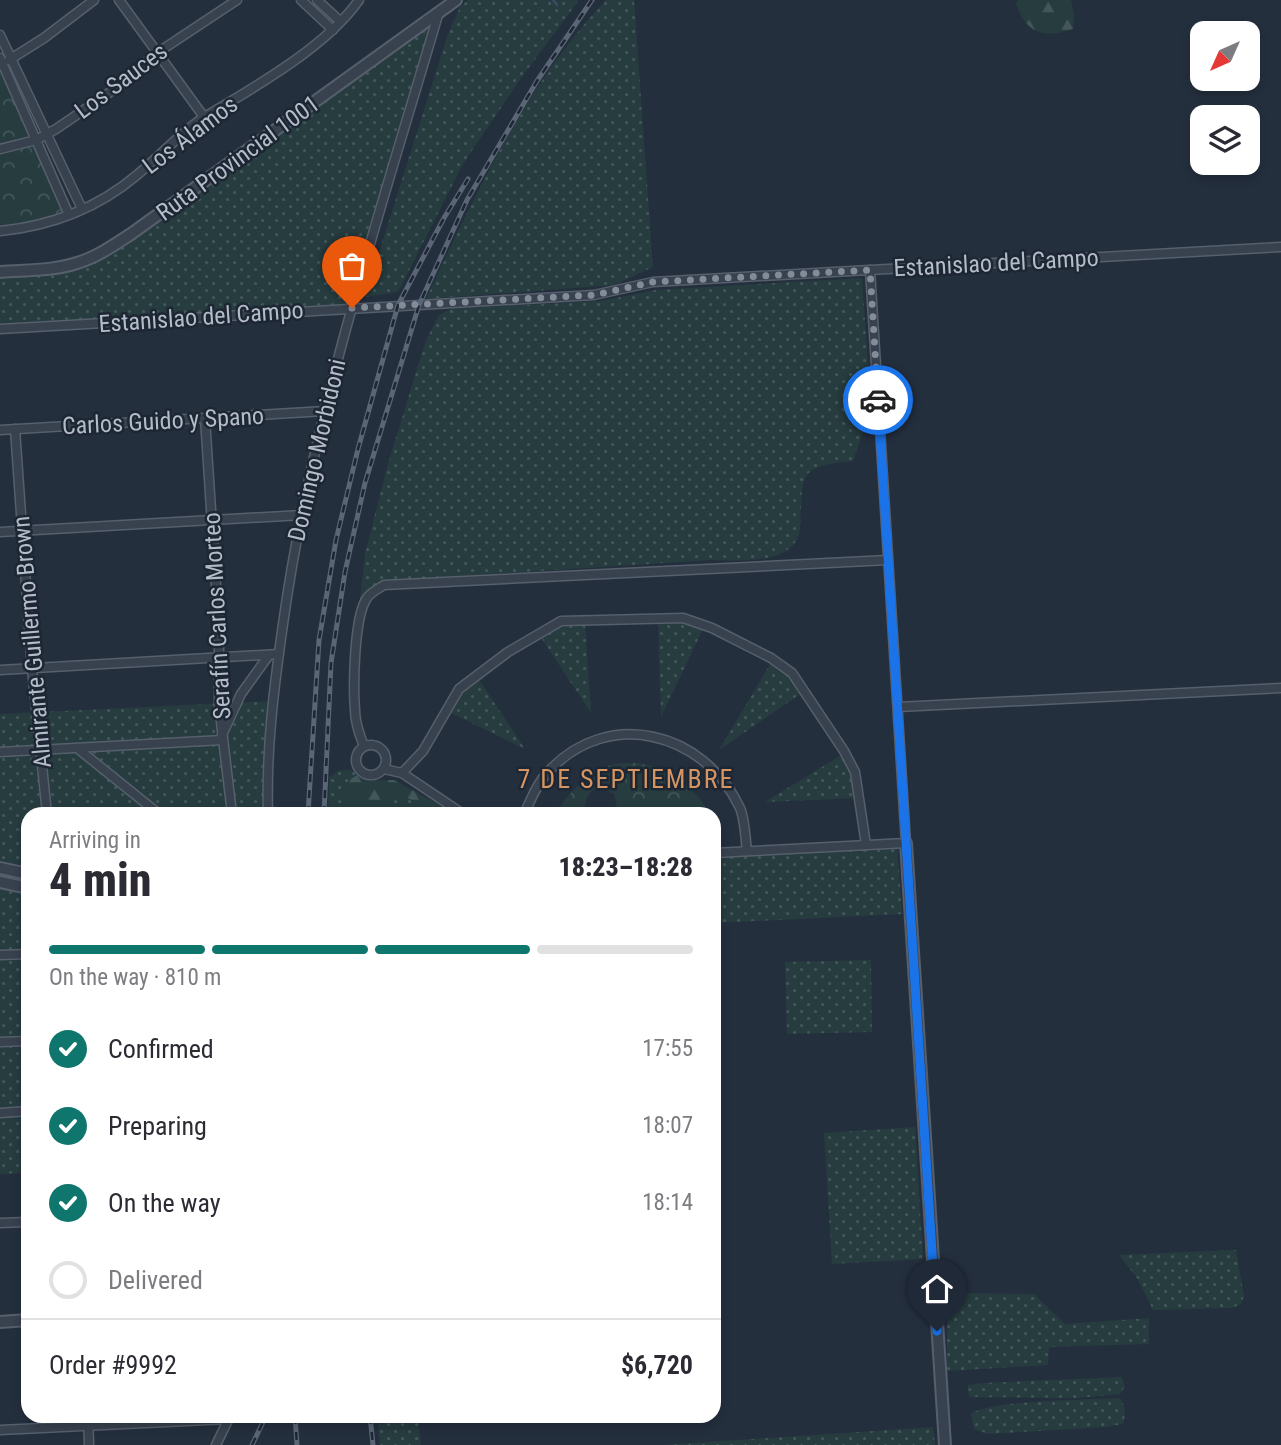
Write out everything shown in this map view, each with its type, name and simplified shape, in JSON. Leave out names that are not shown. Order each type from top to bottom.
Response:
[{"type":"street","points":[[69,215],[1,62],[11,59],[94,0]]},
{"type":"street","points":[[119,0],[204,117]]},
{"type":"street","name":"Los Sauces","points":[[0,149],[36,140],[47,134],[116,88],[157,53],[237,0]]},
{"type":"street","points":[[301,0],[332,30]]},
{"type":"street","points":[[317,0],[340,21]]},
{"type":"street","name":"Los Álamos","points":[[0,231],[52,222],[82,209],[134,178],[204,117],[267,79],[332,30],[359,0]]},
{"type":"street","name":"Ruta Provincial 1001","points":[[0,272],[50,269],[77,263],[102,253],[456,0]]},
{"type":"street","name":"Domingo Morbidoni","points":[[268,807],[274,655],[294,549],[325,411],[352,308],[438,15]]},
{"type":"street","points":[[0,35],[82,209]]},
{"type":"street","name":"Estanislao del Campo","points":[[0,329],[594,295],[653,282],[1281,247]]},
{"type":"street","points":[[870,270],[945,1445]]},
{"type":"street","name":"Carlos Guido y Spano","points":[[0,430],[325,411]]},
{"type":"street","name":"Serafín Carlos Morteo","points":[[205,418],[219,631],[217,660],[231,807]]},
{"type":"street","name":"Almirante Guillermo Brown","points":[[15,429],[32,669],[46,807]]},
{"type":"street","points":[[0,532],[302,515]]},
{"type":"street","points":[[363,746],[355,710],[359,616],[366,599],[384,585],[888,560]]},
{"type":"street","points":[[402,773],[423,751],[459,689],[508,652],[561,621],[683,618],[712,628],[771,658],[792,673],[838,741],[855,772],[866,845]]},
{"type":"street","points":[[0,670],[274,655]]},
{"type":"street","points":[[0,752],[223,737],[241,694],[274,655]]},
{"type":"street","points":[[898,707],[1281,688]]},
{"type":"street","points":[[528,807],[545,775],[571,752],[600,737],[639,734],[656,737],[693,752],[711,767],[741,809],[747,850]]},
{"type":"street","points":[[384,769],[387,758],[381,748],[371,744],[363,746],[356,759],[361,771],[373,775],[384,769],[402,773],[453,807]]},
{"type":"street","points":[[77,748],[150,807]]},
{"type":"street","points":[[721,852],[906,843]]},
{"type":"street","points":[[0,868],[21,872]]},
{"type":"street","points":[[0,882],[21,886]]},
{"type":"street","points":[[0,955],[21,954]]},
{"type":"street","points":[[0,1042],[21,1041]]},
{"type":"street","points":[[0,1113],[21,1112]]},
{"type":"street","points":[[0,1223],[21,1222]]},
{"type":"street","points":[[0,1322],[21,1320]]},
{"type":"street","points":[[0,1430],[135,1423]]},
{"type":"street","points":[[216,1445],[227,1423]]},
{"type":"street","points":[[88,1426],[89,1445]]},
{"type":"green space","points":[[468,0],[579,0],[519,81],[463,164],[398,292],[365,297],[448,34],[460,7]]},
{"type":"green space","points":[[606,0],[634,0],[653,267],[614,285],[426,299],[504,142],[551,68]]},
{"type":"green space","points":[[1018,0],[1071,0],[1073,29],[1053,34],[1037,32],[1020,14],[1016,4]]},
{"type":"green space","points":[[432,22],[347,305],[0,324],[0,278],[44,276],[80,269],[116,249]]},
{"type":"green space","points":[[0,71],[29,133],[26,140],[0,145]]},
{"type":"green space","points":[[29,145],[36,147],[64,209],[61,216],[0,227],[0,152]]},
{"type":"green space","points":[[862,278],[871,409],[853,461],[822,466],[807,475],[802,490],[799,534],[794,544],[785,552],[761,559],[382,581],[360,600],[365,554],[387,467],[426,340],[439,315],[451,309],[601,301],[655,290]]},
{"type":"green space","points":[[658,619],[683,619],[704,627],[661,717]]},
{"type":"green space","points":[[585,622],[591,713],[540,636],[562,624]]},
{"type":"green space","points":[[772,661],[791,675],[803,692],[719,750]]},
{"type":"green space","points":[[478,678],[525,749],[449,712],[460,690]]},
{"type":"green space","points":[[273,701],[268,807],[21,807],[21,1173],[0,1174],[0,714]]},
{"type":"green space","points":[[843,754],[852,773],[858,798],[765,802]]},
{"type":"green space","points":[[623,763],[647,765],[669,773],[696,794],[706,807],[617,807],[614,794],[600,787],[587,797],[585,807],[560,807],[591,775],[605,767]]},
{"type":"green space","points":[[339,770],[351,770],[358,775],[350,779],[344,793],[344,807],[328,807],[329,777]]},
{"type":"green space","points":[[358,775],[369,780],[394,780],[443,807],[427,806],[402,796],[390,798],[385,807],[344,807],[344,793],[350,779]]},
{"type":"green space","points":[[402,796],[436,807],[385,807],[390,798]]},
{"type":"green space","points":[[897,845],[902,914],[721,923],[721,858]]},
{"type":"green space","points":[[871,960],[872,1032],[787,1034],[785,962]]},
{"type":"green space","points":[[915,1127],[923,1259],[832,1264],[824,1133]]},
{"type":"green space","points":[[1236,1250],[1244,1296],[1241,1304],[1232,1308],[1153,1310],[1137,1278],[1119,1255]]},
{"type":"green space","points":[[947,1293],[1034,1294],[1065,1324],[1149,1318],[1149,1344],[1049,1347],[1048,1365],[947,1371]]},
{"type":"green space","points":[[1122,1377],[1125,1387],[1120,1394],[1078,1398],[969,1397],[968,1385]]},
{"type":"green space","points":[[1119,1398],[1125,1410],[1123,1424],[1106,1427],[988,1434],[974,1429],[971,1414],[982,1409],[1018,1403]]},
{"type":"green space","points":[[378,1423],[419,1423],[421,1445],[380,1445]]},
{"type":"green space","points":[[933,1427],[935,1445],[663,1445]]},
{"type":"waterway","points":[[553,0],[557,5]]},
{"type":"railway","points":[[324,807],[331,663],[345,572],[365,483],[419,305],[467,200],[537,81],[592,0]]},
{"type":"railway","points":[[308,807],[319,640],[336,540],[358,449],[398,305],[468,179]]},
{"type":"railway","points":[[252,1445],[263,1423]]},
{"type":"railway","points":[[295,1423],[297,1445]]},
{"type":"railway","points":[[371,1423],[373,1445]]},
{"type":"way so far","points":[[352,308],[594,295],[653,282],[870,270],[878,400]]},
{"type":"district","name":"7 DE SEPTIEMBRE","points":[[626,779]]},
{"type":"route","points":[[878,400],[937,1331]]}]
